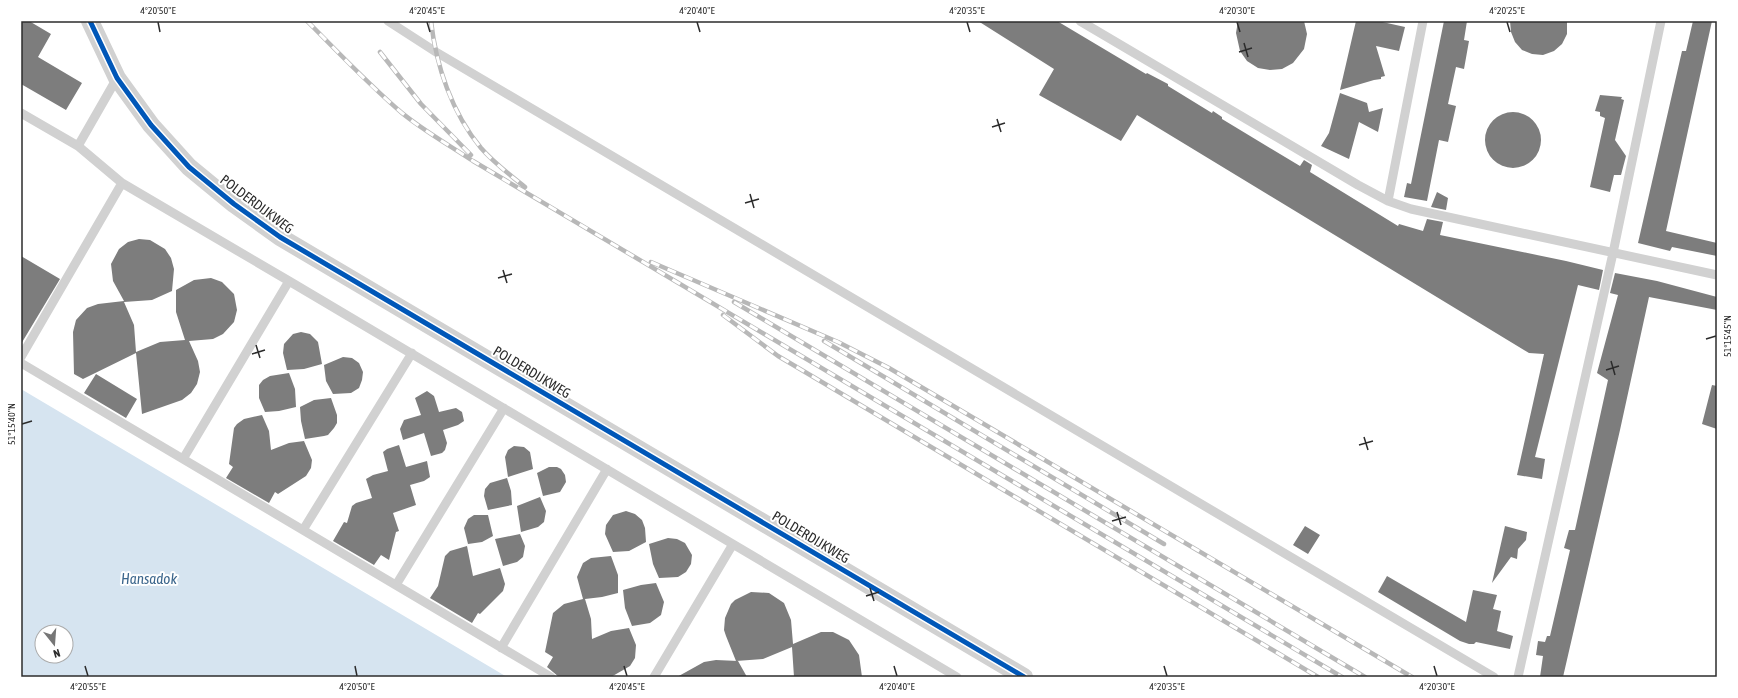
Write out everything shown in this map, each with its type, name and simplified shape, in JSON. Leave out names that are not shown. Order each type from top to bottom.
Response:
[{"type":"street","name":"POLDERDIJKWEG","points":[[90,21],[117,78],[151,125],[190,166],[234,204],[280,238],[1024,677]]},
{"type":"lane","points":[[388,21],[436,52],[1494,677]]},
{"type":"lane","points":[[1080,21],[1358,185],[1388,201],[1411,209],[1613,254],[1717,275]]},
{"type":"lane","points":[[1388,201],[1424,21]]},
{"type":"lane","points":[[1518,677],[1613,254],[1661,21]]},
{"type":"lane","points":[[78,146],[117,78]]},
{"type":"lane","points":[[21,113],[78,146],[122,184],[289,281],[957,677]]},
{"type":"lane","points":[[21,357],[122,184]]},
{"type":"lane","points":[[183,459],[289,281]]},
{"type":"lane","points":[[303,530],[412,354]]},
{"type":"lane","points":[[21,363],[550,677]]},
{"type":"lane","points":[[396,585],[504,408]]},
{"type":"lane","points":[[501,648],[607,469]]},
{"type":"lane","points":[[654,677],[733,544]]},
{"type":"water","name":"Hansadok","points":[[21,389],[507,677],[21,677]]},
{"type":"building","points":[[21,21],[29,21],[51,34],[38,57],[82,83],[66,110],[21,84]]},
{"type":"building","points":[[978,21],[1057,21],[1146,74],[1147,73],[1168,84],[1168,86],[1212,113],[1213,111],[1222,117],[1222,119],[1300,166],[1304,160],[1312,165],[1310,172],[1398,226],[1399,224],[1423,231],[1427,219],[1443,222],[1440,235],[1603,270],[1599,290],[1578,285],[1535,457],[1545,459],[1542,479],[1517,475],[1544,354],[1529,353],[1137,115],[1121,141],[1039,95],[1054,69]]},
{"type":"building","points":[[1238,21],[1304,21],[1307,34],[1304,49],[1293,63],[1282,69],[1270,70],[1258,68],[1247,61],[1240,51],[1236,33]]},
{"type":"building","points":[[1356,21],[1378,21],[1405,27],[1399,51],[1376,46],[1385,76],[1381,77],[1381,79],[1340,90]]},
{"type":"building","points":[[1444,21],[1467,21],[1464,40],[1469,41],[1464,69],[1456,67],[1448,104],[1456,106],[1448,142],[1439,140],[1427,201],[1404,197],[1407,183],[1411,184]]},
{"type":"building","points":[[1510,21],[1567,21],[1567,34],[1562,44],[1554,51],[1543,55],[1532,54],[1522,50],[1515,42],[1511,32]]},
{"type":"building","points":[[1693,21],[1712,21],[1666,231],[1717,243],[1717,256],[1672,247],[1670,251],[1638,243],[1682,51],[1686,51]]},
{"type":"building","points":[[1340,93],[1367,103],[1369,112],[1383,108],[1378,132],[1359,122],[1349,159],[1321,146],[1329,133]]},
{"type":"building","points":[[1600,95],[1622,97],[1621,99],[1624,100],[1615,140],[1626,156],[1621,175],[1614,175],[1610,192],[1590,187],[1605,118],[1600,116],[1600,112],[1595,111]]},
{"type":"building","points":[[1507,112],[1519,112],[1529,116],[1537,124],[1541,134],[1541,146],[1537,156],[1529,164],[1519,168],[1507,168],[1497,164],[1489,156],[1485,146],[1485,134],[1489,124],[1497,116]]},
{"type":"building","points":[[1437,192],[1448,198],[1446,210],[1431,207]]},
{"type":"building","points":[[139,239],[150,240],[165,249],[171,258],[174,269],[172,291],[152,300],[124,302],[134,325],[136,352],[160,342],[185,340],[176,312],[176,290],[194,280],[211,278],[222,282],[234,294],[237,310],[234,322],[223,334],[213,339],[189,341],[198,361],[200,372],[197,384],[191,393],[182,400],[142,414],[136,353],[83,379],[74,374],[73,332],[76,320],[87,308],[98,304],[124,301],[113,281],[111,264],[119,249],[128,242]]},
{"type":"building","points":[[21,256],[60,279],[21,344]]},
{"type":"building","points":[[1615,273],[1657,281],[1717,297],[1717,310],[1649,297],[1563,677],[1540,677],[1543,656],[1536,655],[1538,641],[1545,642],[1547,636],[1550,636],[1570,550],[1564,548],[1569,530],[1575,530],[1608,380],[1597,373],[1618,295],[1610,293]]},
{"type":"building","points":[[301,332],[310,334],[318,342],[322,364],[304,369],[287,370],[283,353],[284,344],[293,334]]},
{"type":"building","points":[[343,357],[352,358],[359,363],[363,372],[362,380],[359,388],[351,393],[333,394],[326,381],[324,365]]},
{"type":"building","points":[[289,373],[295,389],[296,407],[279,411],[265,412],[259,398],[259,385],[263,380],[270,376]]},
{"type":"building","points":[[96,374],[137,399],[126,418],[84,393]]},
{"type":"building","points":[[1712,385],[1717,386],[1717,429],[1702,424]]},
{"type":"building","points":[[427,391],[434,396],[439,412],[456,408],[462,412],[464,421],[458,425],[443,430],[447,443],[445,450],[442,453],[431,456],[424,433],[403,440],[400,429],[404,420],[421,415],[415,398]]},
{"type":"building","points":[[331,398],[337,415],[337,423],[334,428],[328,435],[305,439],[300,407],[314,400]]},
{"type":"building","points":[[262,415],[269,431],[271,450],[289,443],[304,441],[312,460],[311,468],[306,476],[278,494],[275,492],[269,503],[226,478],[233,467],[229,464],[234,428],[244,419]]},
{"type":"building","points":[[399,445],[406,467],[427,461],[430,477],[424,481],[410,485],[416,505],[393,513],[399,531],[396,532],[389,560],[381,555],[374,565],[333,541],[344,522],[347,523],[352,506],[356,503],[372,498],[366,479],[373,475],[388,471],[383,452]]},
{"type":"building","points":[[514,446],[524,447],[530,452],[533,469],[508,477],[505,457],[508,450]]},
{"type":"building","points":[[549,467],[557,467],[561,469],[565,475],[566,482],[560,492],[543,496],[537,473]]},
{"type":"building","points":[[507,478],[511,491],[512,505],[488,510],[484,496],[485,489],[490,483]]},
{"type":"building","points":[[540,497],[546,511],[544,522],[538,527],[521,532],[517,506]]},
{"type":"building","points":[[626,511],[635,514],[642,520],[645,528],[646,542],[629,551],[613,552],[605,534],[606,525],[613,515]]},
{"type":"building","points":[[474,515],[488,515],[493,536],[482,542],[468,544],[464,528],[468,519]]},
{"type":"building","points":[[1305,526],[1320,535],[1308,554],[1293,545]]},
{"type":"building","points":[[1505,526],[1527,532],[1526,540],[1518,549],[1517,559],[1511,557],[1492,583]]},
{"type":"building","points":[[520,534],[525,546],[523,557],[517,562],[503,566],[495,539]]},
{"type":"building","points":[[668,538],[677,539],[685,543],[692,555],[691,564],[686,572],[678,577],[659,578],[653,564],[649,544]]},
{"type":"building","points":[[467,546],[473,576],[500,568],[505,584],[503,591],[480,614],[478,613],[472,623],[430,598],[438,586],[445,556],[450,551]]},
{"type":"building","points":[[611,556],[618,575],[618,593],[585,599],[591,619],[592,639],[611,631],[629,628],[636,645],[635,658],[630,666],[611,677],[559,677],[547,667],[553,657],[545,652],[553,613],[564,604],[583,599],[577,577],[583,563],[591,558]]},
{"type":"building","points":[[1387,576],[1466,622],[1473,590],[1497,595],[1493,609],[1501,611],[1497,631],[1513,636],[1510,649],[1476,642],[1474,644],[1469,644],[1460,641],[1378,592]]},
{"type":"building","points":[[656,583],[664,602],[661,615],[650,623],[632,626],[625,608],[623,590]]},
{"type":"building","points":[[751,592],[769,593],[784,603],[791,620],[793,644],[821,632],[833,632],[849,640],[859,655],[862,677],[794,677],[792,647],[763,659],[736,661],[724,630],[725,618],[731,604],[735,600]]},
{"type":"building","points":[[716,660],[738,661],[747,677],[677,677],[704,662]]},
{"type":"railway","points":[[307,21],[365,79],[410,120],[473,161],[1342,677]]},
{"type":"railway","points":[[431,21],[433,38],[441,72],[462,120],[481,148],[502,169],[525,187]]},
{"type":"railway","points":[[380,52],[421,104],[471,155]]},
{"type":"railway","points":[[651,262],[838,342],[889,368],[1412,677]]},
{"type":"railway","points":[[734,302],[1365,677]]},
{"type":"railway","points":[[723,315],[778,356],[1318,677]]},
{"type":"railway","points":[[824,341],[1164,544]]},
{"type":"cycle path","points":[[90,21],[117,78],[151,125],[189,167],[234,204],[280,237],[1024,677]]}]
